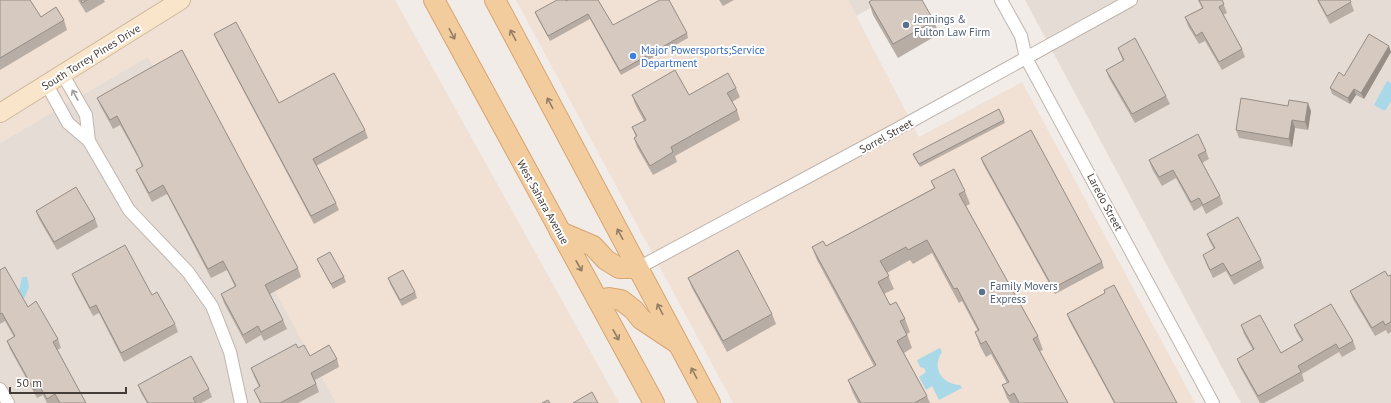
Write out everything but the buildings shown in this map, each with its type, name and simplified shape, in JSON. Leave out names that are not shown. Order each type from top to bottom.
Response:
[{"type":"main road","name":"South Torrey Pines Drive","points":[[0,113],[181,0]]},
{"type":"main road","name":"West Sahara Avenue","points":[[434,0],[654,403]]},
{"type":"main road","points":[[494,0],[710,403]]},
{"type":"main road","points":[[560,232],[593,246],[606,260],[618,268],[638,268]]},
{"type":"main road","points":[[598,300],[609,298],[621,300],[634,310],[641,319],[678,344]]},
{"type":"street","name":"Laredo Street","points":[[1001,0],[1021,36],[1026,58],[1213,403]]},
{"type":"street","name":"Sorrel Street","points":[[638,268],[843,159],[1132,0]]},
{"type":"street","points":[[63,75],[86,115],[89,140]]},
{"type":"street","points":[[47,85],[68,123],[89,140],[129,210],[188,272],[212,306],[230,352],[241,403]]},
{"type":"street","points":[[0,389],[8,403]]},
{"type":"shaded area","points":[[0,0],[395,0],[619,403],[336,403],[148,57],[0,143]]},
{"type":"shaded area","points":[[516,0],[848,0],[919,137],[1022,82],[1195,403],[733,403]]},
{"type":"shaded area","points":[[848,0],[885,0],[856,16]]},
{"type":"shaded area","points":[[1025,0],[1391,0],[1391,403],[1241,403]]},
{"type":"shaded area","points":[[148,56],[336,403],[0,403],[0,143]]},
{"type":"water","points":[[1387,81],[1391,83],[1391,101],[1385,111],[1374,105]]},
{"type":"water","points":[[22,277],[27,277],[29,287],[24,299],[19,290]]},
{"type":"water","points":[[940,348],[942,352],[939,358],[938,369],[940,374],[948,382],[960,385],[962,388],[939,400],[932,386],[926,390],[919,377],[926,372],[924,368],[920,367],[917,360]]},
{"type":"place","name":"Jennings & Fulton Law Firm","points":[[906,25]]},
{"type":"place","name":"Major Powersports;Service Department","points":[[633,56]]},
{"type":"place","name":"Family Movers Express","points":[[982,292]]}]
